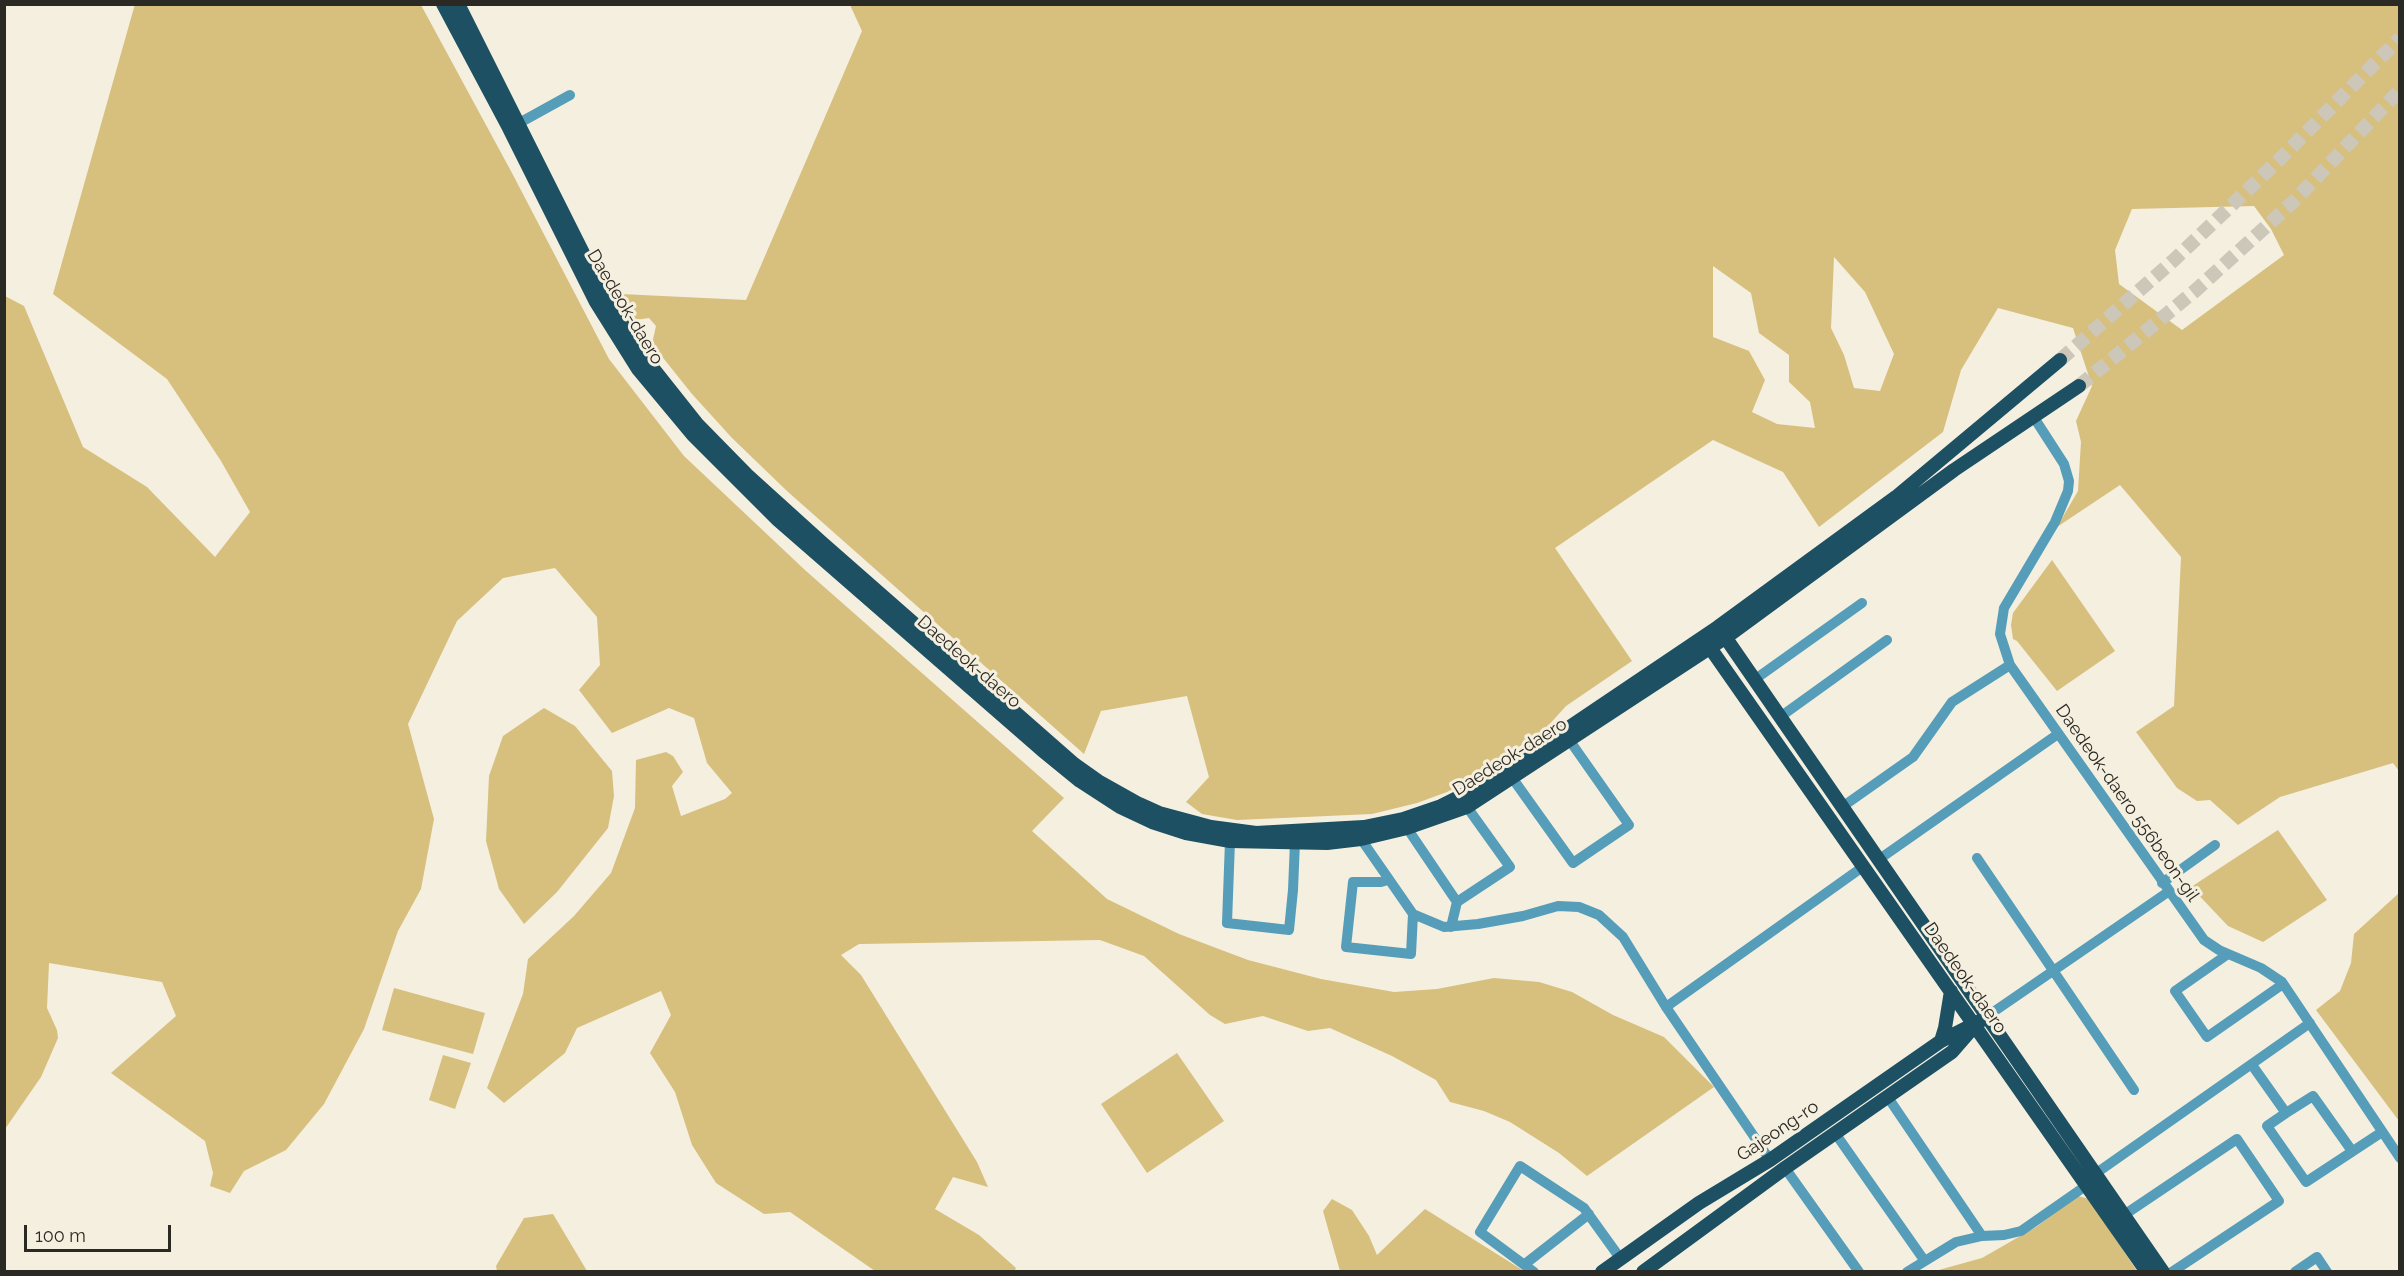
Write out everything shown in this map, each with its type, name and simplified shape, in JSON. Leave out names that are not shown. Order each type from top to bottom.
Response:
[{"type":"main road","name":"Daedeok-daero","points":[[443,4],[514,125],[605,297],[648,362],[698,425],[747,475],[820,542],[1074,764],[1098,781],[1139,804],[1159,813],[1211,827],[1257,833],[1364,827],[1403,819],[1442,806],[1485,784],[1706,643]]},
{"type":"main road","name":"Daedeok-daero","points":[[458,4],[596,302],[638,369],[693,435],[787,528],[1042,750],[1080,781],[1120,807],[1152,822],[1186,833],[1230,841],[1327,843],[1407,828],[1467,807],[1513,779],[1570,741],[1721,632],[1878,860],[1981,1021],[2091,1179],[2146,1272]]},
{"type":"main road","points":[[1721,632],[1896,497],[2060,360]]},
{"type":"main road","points":[[1721,632],[2079,386]]},
{"type":"main road","name":"Daedeok-daero","points":[[1706,643],[1952,991],[1981,1021]]},
{"type":"main road","points":[[1941,1041],[1952,991]]},
{"type":"main road","name":"Gajeong-ro","points":[[1602,1272],[1699,1203],[1770,1160],[1941,1041],[1981,1021]]},
{"type":"main road","name":"Gajeong-ro","points":[[1643,1272],[1785,1168],[1952,1052],[1981,1021]]},
{"type":"main road","name":"Daedeok-daero","points":[[2091,1179],[2124,1215],[2163,1272]]},
{"type":"street","points":[[514,125],[570,95]]},
{"type":"street","name":"Daedeok-daero 556beon-gil","points":[[2033,416],[2064,464],[2069,481],[2068,491],[2055,522],[2004,608],[2000,634],[2010,665],[2204,940],[2228,954],[2261,968],[2283,984],[2400,1158]]},
{"type":"street","points":[[1754,680],[1862,603]]},
{"type":"street","points":[[1780,717],[1887,640]]},
{"type":"street","points":[[1842,807],[1913,757],[1952,702],[2010,665]]},
{"type":"street","points":[[1878,860],[2058,734]]},
{"type":"street","points":[[1513,779],[1573,863],[1629,825],[1570,741]]},
{"type":"street","points":[[1451,927],[1457,902],[1510,867],[1467,807]]},
{"type":"street","points":[[1407,828],[1457,902]]},
{"type":"street","points":[[1361,838],[1413,914],[1444,927],[1512,918],[1558,906],[1579,908],[1599,915],[1623,937],[1666,1007],[1770,1160]]},
{"type":"street","points":[[1230,841],[1227,923],[1289,930],[1295,842]]},
{"type":"street","points":[[1981,1021],[2055,970],[2215,846]]},
{"type":"street","points":[[1977,858],[2055,970],[2134,1090]]},
{"type":"street","points":[[1666,1007],[1864,866]]},
{"type":"street","points":[[1388,879],[1381,882],[1353,882],[1346,947],[1411,954],[1413,914]]},
{"type":"street","points":[[2228,954],[2175,992],[2207,1037],[2283,984]]},
{"type":"street","points":[[1907,1272],[1956,1242],[2021,1231],[2310,1023]]},
{"type":"street","points":[[2252,1065],[2286,1113]]},
{"type":"street","points":[[1887,1096],[1982,1236]]},
{"type":"street","points":[[2352,1151],[2313,1096],[2267,1126],[2306,1182],[2382,1132]]},
{"type":"street","name":"Gajeong-ro","points":[[1835,1133],[1924,1260]]},
{"type":"street","points":[[2124,1215],[2237,1139],[2279,1201],[2172,1272]]},
{"type":"street","points":[[1534,1272],[1480,1232],[1520,1166],[1584,1208],[1620,1258]]},
{"type":"street","name":"Gajeong-ro","points":[[1785,1168],[1859,1272]]},
{"type":"street","points":[[1525,1264],[1589,1214]]},
{"type":"street","points":[[2295,1272],[2317,1257],[2327,1272]]},
{"type":"shaded area","points":[[135,4],[421,5],[609,359],[684,456],[806,571],[1064,798],[1032,831],[1107,899],[1179,934],[1248,960],[1321,979],[1394,992],[1437,989],[1494,978],[1539,982],[1572,992],[1613,1015],[1664,1037],[1714,1087],[1587,1176],[1559,1153],[1510,1122],[1484,1111],[1450,1102],[1436,1080],[1392,1056],[1330,1028],[1308,1031],[1263,1016],[1225,1024],[1210,1015],[1144,956],[1100,940],[859,944],[841,955],[861,975],[977,1162],[988,1187],[953,1177],[935,1209],[979,1235],[1016,1268],[1014,1272],[875,1271],[790,1212],[764,1214],[716,1183],[692,1145],[675,1092],[650,1053],[671,1015],[661,991],[577,1028],[565,1053],[504,1103],[487,1088],[523,994],[528,959],[574,916],[611,873],[635,808],[636,760],[666,752],[673,756],[683,772],[672,786],[681,816],[725,799],[732,793],[707,763],[694,718],[669,708],[612,733],[579,690],[600,665],[597,617],[555,568],[503,578],[457,621],[408,724],[434,819],[421,889],[398,931],[364,1029],[324,1104],[286,1150],[244,1171],[230,1193],[210,1186],[213,1173],[205,1141],[111,1073],[176,1016],[162,982],[49,963],[47,1008],[57,1030],[58,1038],[41,1077],[5,1129],[5,296],[24,306],[83,447],[147,487],[215,557],[250,512],[221,461],[167,379],[53,294]]},
{"type":"shaded area","points":[[850,5],[2399,5],[2399,771],[2393,763],[2280,797],[2238,825],[2210,800],[2197,801],[2177,788],[2136,732],[2174,706],[2181,557],[2120,485],[2057,527],[2078,491],[2081,442],[2076,421],[2092,386],[2073,328],[1998,308],[1961,370],[1943,432],[1819,527],[1783,472],[1713,440],[1555,548],[1632,661],[1566,706],[1547,727],[1479,775],[1447,792],[1417,803],[1372,814],[1237,820],[1202,814],[1186,802],[1209,777],[1187,696],[1101,711],[1084,754],[787,491],[732,438],[692,394],[652,344],[656,326],[649,318],[636,320],[621,294],[746,300],[862,31]],"holes":[[[2254,206],[2271,229],[2284,255],[2182,330],[2119,284],[2115,250],[2132,209]],[[1834,257],[1865,292],[1894,354],[1880,391],[1854,388],[1844,355],[1831,328]],[[1713,266],[1751,293],[1759,333],[1789,355],[1789,382],[1810,402],[1815,428],[1777,424],[1752,412],[1765,380],[1749,351],[1713,337]]]},
{"type":"shaded area","points":[[2052,560],[2115,651],[2057,691],[2013,639],[2011,625],[2013,613]]},
{"type":"shaded area","points":[[544,708],[575,726],[612,771],[614,796],[608,828],[557,892],[524,924],[499,889],[486,841],[489,776],[503,736]]},
{"type":"shaded area","points":[[2278,830],[2327,900],[2263,942],[2228,926],[2191,887]]},
{"type":"shaded area","points":[[2399,893],[2399,1121],[2316,1010],[2340,991],[2351,963],[2354,934]]},
{"type":"shaded area","points":[[394,988],[485,1013],[473,1054],[382,1030]]},
{"type":"shaded area","points":[[1177,1053],[1224,1121],[1147,1173],[1101,1104]]},
{"type":"shaded area","points":[[443,1055],[471,1063],[455,1109],[429,1100]]},
{"type":"shaded area","points":[[2078,1196],[2089,1199],[2137,1271],[1935,1271],[1982,1258],[2036,1227]]},
{"type":"shaded area","points":[[1332,1199],[1352,1210],[1369,1236],[1377,1255],[1425,1209],[1524,1271],[1340,1271],[1323,1211]]},
{"type":"shaded area","points":[[553,1214],[587,1271],[497,1271],[496,1266],[524,1218]]},
{"type":"tunnel","points":[[2060,360],[2174,260],[2279,160],[2400,38]]},
{"type":"tunnel","points":[[2079,386],[2196,290],[2293,202],[2400,90]]}]
